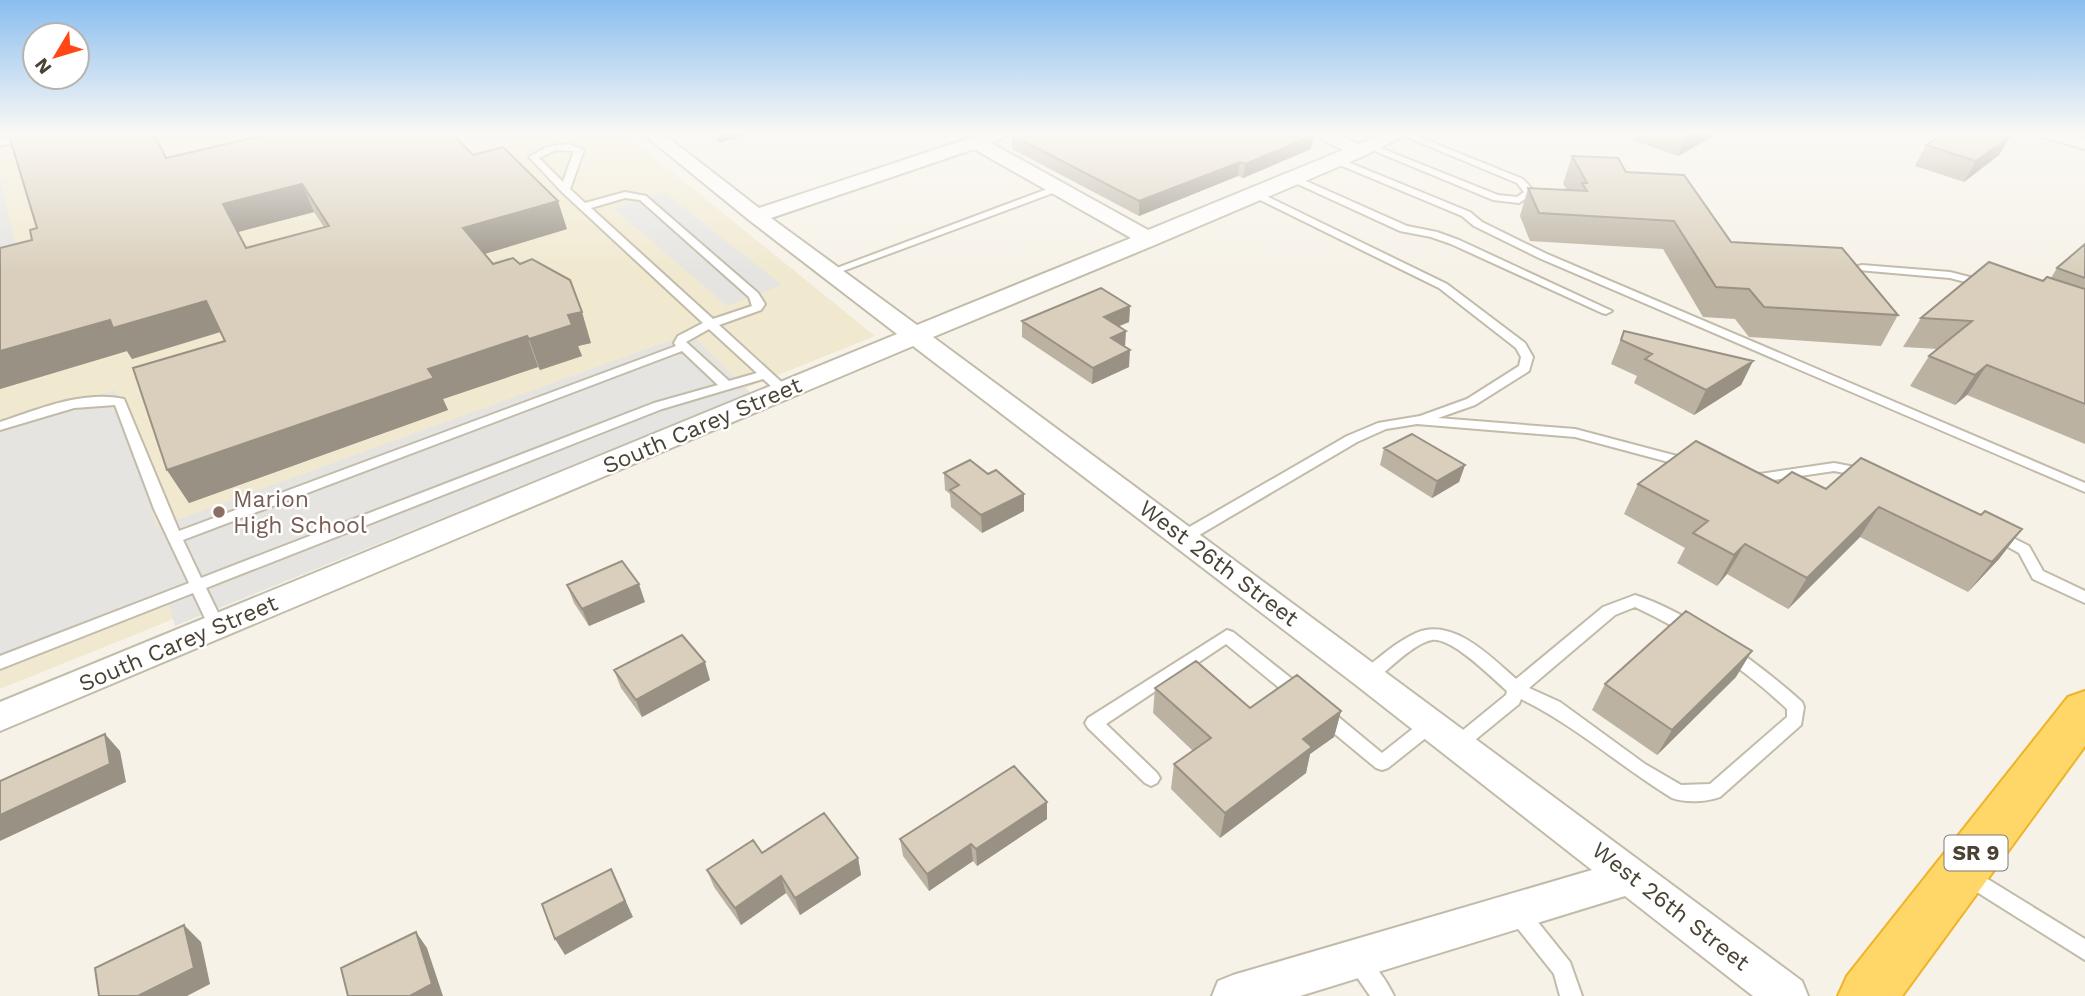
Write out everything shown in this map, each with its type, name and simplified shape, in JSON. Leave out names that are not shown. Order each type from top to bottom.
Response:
[{"type":"highway","name":"SR 9","points":[[1867,996],[2085,710]]},
{"type":"street","name":"West 26th Street","points":[[708,178],[1458,744],[1787,996]]},
{"type":"street","points":[[756,216],[870,178]]},
{"type":"street","points":[[1041,178],[1150,240]]},
{"type":"street","name":"South Carey Street","points":[[0,717],[1294,179]]},
{"type":"street","points":[[1233,996],[1632,876]]},
{"type":"lane","points":[[553,178],[784,391]]},
{"type":"lane","points":[[565,190],[569,178]]},
{"type":"lane","points":[[1397,178],[1543,256],[2085,488]]},
{"type":"lane","points":[[1435,178],[1496,198],[1519,200],[1530,192],[1528,187],[1514,178]]},
{"type":"lane","points":[[1294,179],[1404,229],[1433,234],[1455,242],[1606,311]]},
{"type":"lane","points":[[831,272],[1058,188]]},
{"type":"lane","points":[[584,207],[625,195],[643,198],[754,295],[759,304],[757,308],[710,324],[682,338],[680,342],[727,386]]},
{"type":"lane","points":[[1184,537],[1352,439],[1383,426],[1418,420],[1471,402],[1525,368],[1527,357],[1521,346],[1443,286],[1257,195]]},
{"type":"lane","points":[[1862,268],[1950,275],[2002,290]]},
{"type":"lane","points":[[175,538],[683,347]]},
{"type":"lane","points":[[0,663],[658,406],[765,374]]},
{"type":"lane","points":[[0,426],[68,405],[99,399],[120,402],[161,509],[217,627]]},
{"type":"lane","points":[[1418,420],[1575,433],[1711,470]]},
{"type":"lane","points":[[1736,475],[1760,478],[1834,467],[1874,474],[1886,480]]},
{"type":"lane","points":[[1980,526],[2024,550],[2038,575],[2085,597]]},
{"type":"lane","points":[[1368,676],[1412,643],[1431,634],[1449,637],[1516,689],[1554,707],[1639,769],[1678,793],[1714,792],[1795,720],[1796,707],[1777,688],[1667,615],[1634,601],[1609,611],[1516,689],[1513,699],[1507,705],[1458,744]]},
{"type":"lane","points":[[1151,778],[1094,723],[1227,636],[1382,763],[1431,724]]},
{"type":"lane","points":[[1961,872],[2085,950]]},
{"type":"lane","points":[[1516,911],[1563,969],[1570,996]]},
{"type":"lane","points":[[1355,960],[1383,996]]},
{"type":"shaded area","name":"Marion High School","points":[[0,178],[680,178],[875,336],[0,689]]},
{"type":"shaded area","points":[[0,178],[0,178],[18,255],[0,260]]},
{"type":"shaded area","points":[[664,192],[782,285],[727,306],[613,208]]},
{"type":"shaded area","points":[[690,333],[751,393],[175,626],[168,601],[0,666],[0,426],[115,390],[157,527]]},
{"type":"building","points":[[22,178],[535,178],[558,201],[463,228],[493,264],[513,258],[520,264],[532,259],[570,280],[582,312],[568,315],[572,325],[529,339],[527,336],[428,369],[434,378],[167,470],[133,368],[225,341],[206,301],[113,328],[110,320],[0,351],[0,248],[32,240],[30,230],[37,228]],"holes":[[[302,184],[329,226],[246,248],[223,204]]]},
{"type":"building","points":[[1096,178],[1197,178],[1139,201]]},
{"type":"building","points":[[1584,178],[1686,178],[1731,242],[1842,248],[1898,315],[1764,307],[1749,289],[1716,287],[1674,221],[1539,213],[1528,188],[1587,191],[1582,183],[1587,183]]},
{"type":"building","points":[[2085,244],[2085,278],[2057,268]]},
{"type":"building","points":[[1989,262],[2043,281],[2047,277],[2085,289],[2085,404],[1987,365],[1975,375],[1929,356],[1972,321],[1921,318]]},
{"type":"building","points":[[1101,288],[1130,306],[1104,317],[1126,331],[1111,338],[1130,350],[1093,368],[1022,321]]},
{"type":"building","points":[[1624,331],[1753,361],[1706,390],[1645,359],[1652,354],[1621,340]]},
{"type":"building","points":[[1412,434],[1465,465],[1437,481],[1384,448]]},
{"type":"building","points":[[1696,441],[1778,483],[1792,472],[1826,489],[1861,458],[1981,515],[1985,511],[2022,529],[1992,562],[1879,507],[1807,578],[1745,544],[1734,555],[1693,533],[1708,521],[1638,484]]},
{"type":"building","points":[[970,460],[988,474],[996,470],[1024,494],[981,515],[950,490],[959,485],[944,473]]},
{"type":"building","points":[[622,561],[639,584],[582,609],[567,585]]},
{"type":"building","points":[[1686,611],[1752,651],[1672,730],[1605,684]]},
{"type":"building","points":[[682,635],[705,662],[636,700],[614,670]]},
{"type":"building","points":[[1196,661],[1250,708],[1297,675],[1341,711],[1303,739],[1312,747],[1225,813],[1174,764],[1211,738],[1155,688]]},
{"type":"building","points":[[105,734],[110,764],[0,815],[0,781]]},
{"type":"building","points":[[1014,766],[1047,802],[976,849],[971,844],[927,874],[900,839]]},
{"type":"building","points":[[824,813],[858,858],[795,898],[781,876],[735,908],[707,870],[753,840],[762,853]]},
{"type":"building","points":[[611,869],[625,901],[555,939],[542,904]]},
{"type":"building","points":[[184,925],[194,968],[138,996],[99,996],[95,968]]},
{"type":"building","points":[[416,932],[432,984],[410,996],[348,996],[341,968]]},
{"type":"place","name":"Marion High School","points":[[219,512]]}]
